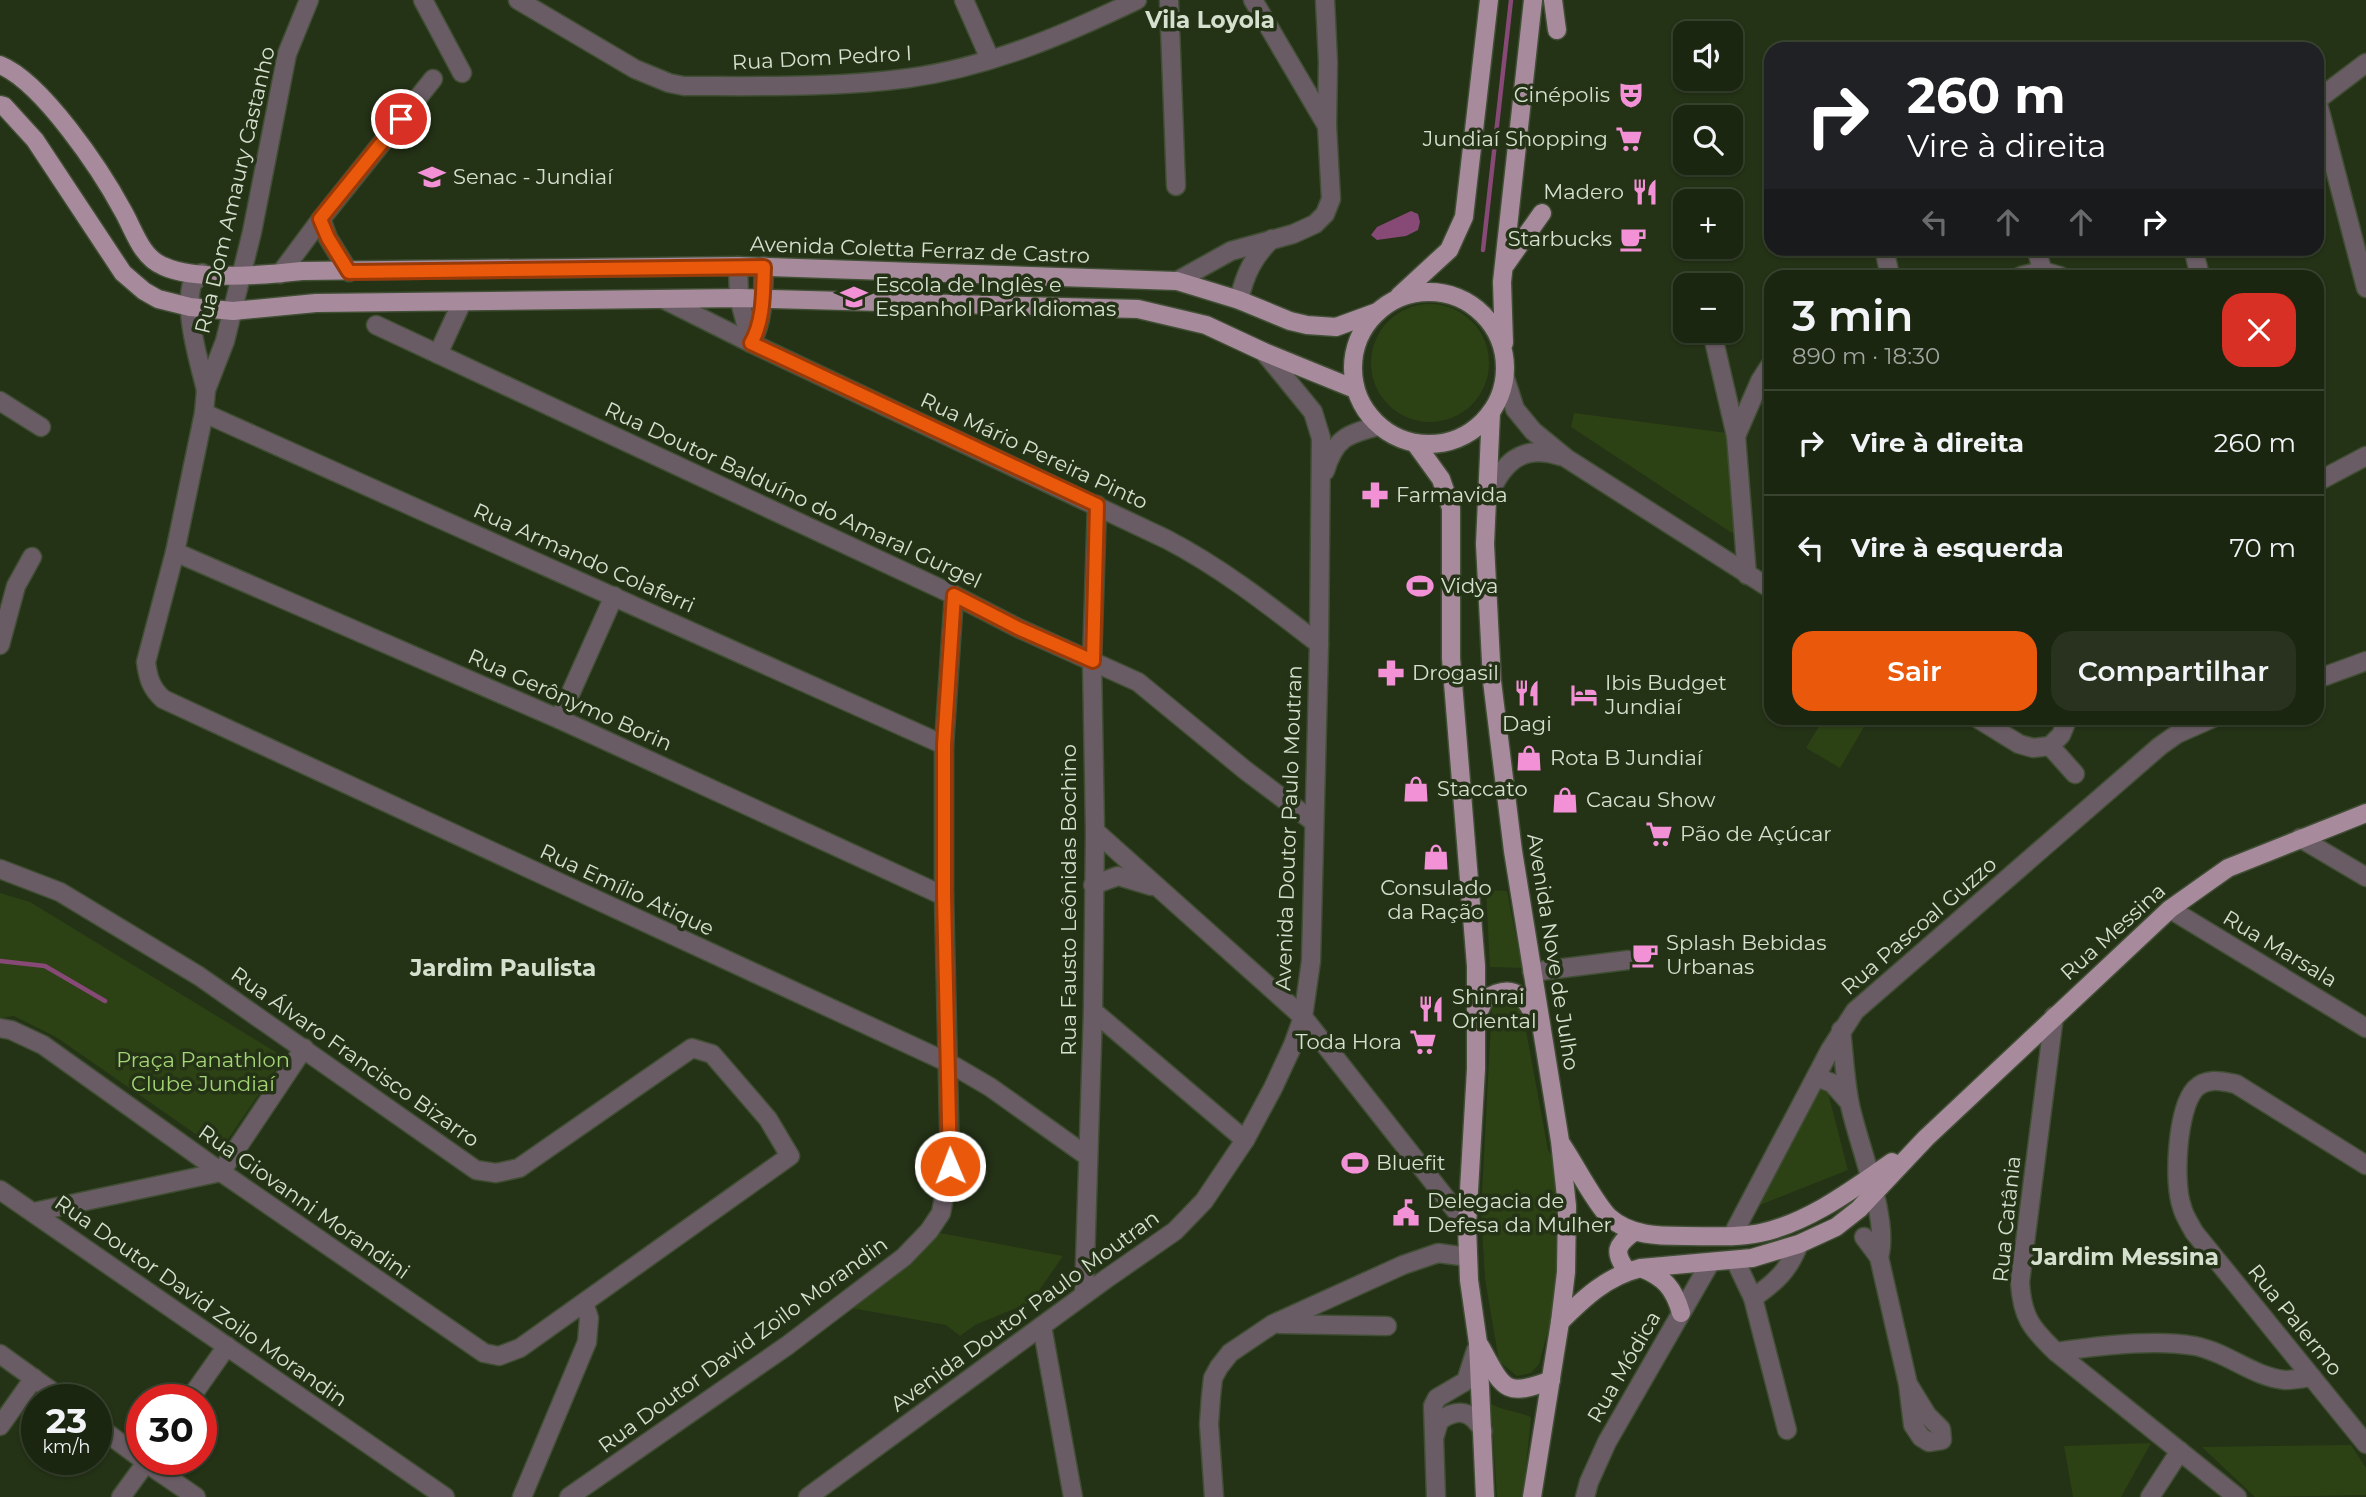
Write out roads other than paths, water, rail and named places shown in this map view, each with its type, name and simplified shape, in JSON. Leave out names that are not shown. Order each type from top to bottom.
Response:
[{"type":"main road","points":[[1489,0],[1464,217],[1449,250],[1395,300],[1377,312],[1362,329],[1355,348],[1353,365],[1356,389],[1369,415],[1379,426],[1415,443],[1451,440],[1468,433],[1491,412],[1500,396],[1505,360],[1504,267],[1533,0]]},
{"type":"main road","points":[[1553,0],[1557,30]]},
{"type":"main road","name":"Avenida Coletta Ferraz de Castro","points":[[0,65],[12,69],[28,82],[58,115],[122,209],[149,257],[176,271],[241,276],[302,271],[738,266],[1177,281],[1239,300],[1290,321],[1323,327],[1336,327],[1377,312]]},
{"type":"main road","points":[[0,104],[35,140],[123,273],[158,299],[190,307],[233,311],[316,303],[739,298],[1138,309],[1206,325],[1356,389]]},
{"type":"main road","points":[[1504,267],[1542,213]]},
{"type":"main road","points":[[1395,300],[1415,293],[1436,292],[1457,297],[1475,307],[1490,321],[1500,340],[1505,360]]},
{"type":"main road","name":"Avenida Nove de Julho","points":[[1491,412],[1485,544],[1492,681],[1515,864],[1560,1141],[1567,1231],[1566,1272],[1560,1322],[1532,1497]]},
{"type":"main road","points":[[1415,443],[1436,470],[1451,508],[1451,658],[1466,830],[1477,1016],[1467,1225],[1468,1257],[1478,1343],[1485,1497]]},
{"type":"main road","name":"Rua Messina","points":[[1560,1141],[1609,1217],[1634,1232],[1669,1236],[1732,1236],[1760,1233],[1787,1225],[1872,1185],[1926,1138],[2170,909],[2228,868],[2366,813]]},
{"type":"main road","points":[[1477,1016],[1483,1000],[1489,996],[1497,992],[1519,993],[1529,1003],[1540,1028]]},
{"type":"main road","name":"Rua Messina","points":[[1560,1322],[1605,1282],[1634,1269],[1735,1260],[1769,1254],[1799,1244],[1836,1227],[1859,1209],[1872,1185]]},
{"type":"main road","points":[[1634,1232],[1619,1246],[1618,1258],[1634,1269],[1665,1280],[1672,1289],[1681,1313]]},
{"type":"main road","points":[[1478,1343],[1496,1376],[1507,1387],[1523,1390],[1551,1380]]},
{"type":"street","name":"Rua Dom Amaury Castanho","points":[[206,390],[218,364],[233,311],[287,54],[309,0]]},
{"type":"street","points":[[423,0],[462,73]]},
{"type":"street","name":"Rua Dom Pedro I","points":[[518,0],[635,69],[684,86],[802,85],[910,78],[990,60],[1044,43],[1137,0]]},
{"type":"street","points":[[964,0],[990,60]]},
{"type":"street","points":[[1169,0],[1176,186]]},
{"type":"street","points":[[1253,0],[1327,126]]},
{"type":"street","points":[[1177,281],[1231,251],[1293,234],[1315,224],[1325,214],[1331,200],[1325,0]]},
{"type":"street","points":[[2324,95],[2366,62]]},
{"type":"street","points":[[280,274],[320,219],[433,79]]},
{"type":"street","points":[[2324,126],[2365,276]]},
{"type":"street","points":[[320,219],[328,238],[349,272]]},
{"type":"street","points":[[1239,300],[1250,264],[1272,239]]},
{"type":"street","points":[[738,266],[739,298],[751,343]]},
{"type":"street","points":[[751,343],[756,334],[762,300],[764,267]]},
{"type":"street","name":"Rua Dom Amaury Castanho","points":[[147,675],[146,662],[175,552],[204,413],[206,390],[190,307],[192,284],[202,273]]},
{"type":"street","name":"Rua Mário Pereira Pinto","points":[[666,300],[751,343],[1097,505],[1205,560],[1269,604],[1320,644]]},
{"type":"street","points":[[438,355],[462,302]]},
{"type":"street","name":"Rua Doutor Balduíno do Amaral Gurgel","points":[[376,325],[954,595],[1018,628],[1122,673],[1153,692],[1245,770],[1314,821]]},
{"type":"street","points":[[1715,345],[1736,436],[1747,575]]},
{"type":"street","name":"Avenida Doutor Paulo Moutran","points":[[808,1497],[1084,1294],[1175,1231],[1204,1201],[1245,1140],[1283,1066],[1303,1017],[1311,961],[1320,644],[1321,438],[1313,412],[1264,352]]},
{"type":"street","points":[[1736,436],[1764,376]]},
{"type":"street","points":[[1504,378],[1510,401],[1526,425],[1566,458],[1764,585]]},
{"type":"street","points":[[0,401],[41,427]]},
{"type":"street","name":"Rua Armando Colaferri","points":[[204,413],[944,745]]},
{"type":"street","points":[[1322,481],[1337,443],[1351,435],[1379,426]]},
{"type":"street","points":[[1487,499],[1503,468],[1519,457],[1548,452],[1566,458]]},
{"type":"street","points":[[2324,478],[2366,456]]},
{"type":"street","name":"Rua Fausto Leônidas Bochino","points":[[1084,1294],[1093,1011],[1093,661],[1097,505]]},
{"type":"street","name":"Rua Gerônymo Borin","points":[[175,552],[559,719],[944,896]]},
{"type":"street","points":[[0,645],[16,586],[32,557]]},
{"type":"street","name":"Rua Doutor David Zoilo Morandin","points":[[569,1497],[788,1345],[909,1254],[941,1213],[950,1166],[944,896],[944,745],[954,595]]},
{"type":"street","points":[[559,719],[614,596]]},
{"type":"street","points":[[2324,676],[2366,661]]},
{"type":"street","name":"Rua Emílio Atique","points":[[147,675],[153,689],[163,699],[949,1063],[990,1087],[1087,1156]]},
{"type":"street","points":[[1988,725],[2019,744],[2033,748],[2050,746],[2061,735],[2065,725]]},
{"type":"street","name":"Rua Pascoal Guzzo","points":[[1732,1236],[1841,1030],[1855,1011],[2160,746],[2176,734],[2197,725]]},
{"type":"street","points":[[2050,746],[2075,774]]},
{"type":"street","points":[[1095,831],[1303,1017],[1467,1225]]},
{"type":"street","points":[[2300,838],[2366,877]]},
{"type":"street","name":"Rua Álvaro Francisco Bizarro","points":[[0,869],[60,892],[200,976],[476,1170],[495,1173],[519,1168],[692,1048],[712,1054],[768,1119],[790,1156],[584,1303]]},
{"type":"street","points":[[1093,885],[1118,876],[1161,889]]},
{"type":"street","name":"Rua Marsala","points":[[2170,909],[2366,1028]]},
{"type":"street","points":[[1532,972],[1628,960]]},
{"type":"street","points":[[1093,1011],[1245,1140]]},
{"type":"street","name":"Rua Catânia","points":[[2054,1016],[2020,1282],[2022,1303],[2029,1323],[2056,1352],[2237,1497]]},
{"type":"street","name":"Rua Giovanni Morandini","points":[[0,1028],[11,1030],[43,1045],[221,1172],[484,1353],[499,1356],[520,1349],[584,1303]]},
{"type":"street","points":[[1841,1030],[1849,1102],[1880,1223],[1882,1247],[1879,1257]]},
{"type":"street","points":[[34,1212],[221,1172],[304,1048]]},
{"type":"street","points":[[1816,1077],[1832,1083],[1849,1102]]},
{"type":"street","name":"Rua Palermo","points":[[2366,1165],[2236,1084],[2222,1080],[2211,1081],[2195,1089],[2184,1112],[2177,1180],[2181,1207],[2194,1232],[2366,1444]]},
{"type":"street","name":"Rua Doutor David Zoilo Morandin","points":[[0,1190],[445,1497]]},
{"type":"street","points":[[1864,1237],[1880,1223]]},
{"type":"street","points":[[1836,1227],[1864,1237],[1879,1257],[1908,1384]]},
{"type":"street","points":[[1753,1298],[1791,1265],[1799,1244]]},
{"type":"street","points":[[1214,1497],[1209,1424],[1213,1378],[1230,1353],[1273,1324],[1424,1256],[1438,1253],[1468,1257]]},
{"type":"street","points":[[1735,1260],[1753,1298],[1787,1430]]},
{"type":"street","name":"Rua Módica","points":[[1585,1497],[1607,1442],[1710,1263]]},
{"type":"street","points":[[522,1497],[587,1342],[589,1318],[584,1303]]},
{"type":"street","points":[[1273,1324],[1387,1326]]},
{"type":"street","points":[[1042,1326],[1073,1497]]},
{"type":"street","points":[[1436,1497],[1433,1406],[1437,1398],[1466,1381],[1478,1343]]},
{"type":"street","points":[[200,1384],[227,1346]]},
{"type":"street","points":[[2056,1352],[2096,1346],[2193,1346],[2214,1351],[2263,1374],[2286,1380],[2312,1377]]},
{"type":"street","points":[[0,1354],[42,1384]]},
{"type":"street","points":[[0,1426],[34,1378]]},
{"type":"street","points":[[1433,1441],[1439,1421],[1455,1412],[1471,1415],[1483,1431]]},
{"type":"street","points":[[2150,1497],[2180,1451]]},
{"type":"street","points":[[121,1497],[135,1475]]},
{"type":"street","points":[[166,1475],[196,1497]]},
{"type":"waterway","points":[[1483,250],[1511,0]]},
{"type":"waterway","points":[[0,961],[45,966],[105,1001]]},
{"type":"place","name":"Cinépolis","points":[[1631,95]]},
{"type":"place","name":"Jundiaí Shopping","points":[[1629,139]]},
{"type":"place","name":"Senac - Jundiaí","points":[[432,177]]},
{"type":"place","name":"Madero","points":[[1645,192]]},
{"type":"place","name":"Starbucks","points":[[1633,239]]},
{"type":"place","name":"Escola de Inglês e Espanhol Park Idiomas","points":[[854,297]]},
{"type":"place","name":"Farmavida","points":[[1375,495]]},
{"type":"place","name":"Vidya","points":[[1420,586]]},
{"type":"place","name":"Drogasil","points":[[1391,673]]},
{"type":"place","name":"Dagi","points":[[1527,693]]},
{"type":"place","name":"Ibis Budget Jundiaí","points":[[1584,695]]},
{"type":"place","name":"Rota B Jundiaí","points":[[1529,758]]},
{"type":"place","name":"Staccato","points":[[1416,789]]},
{"type":"place","name":"Cacau Show","points":[[1565,800]]},
{"type":"place","name":"Pão de Açúcar","points":[[1659,834]]},
{"type":"place","name":"Consulado da Ração","points":[[1436,857]]},
{"type":"place","name":"Splash Bebidas Urbanas","points":[[1645,955]]},
{"type":"place","name":"Shinrai Oriental","points":[[1431,1009]]},
{"type":"place","name":"Toda Hora","points":[[1423,1042]]},
{"type":"place","name":"Bluefit","points":[[1355,1163]]},
{"type":"place","name":"Delegacia de Defesa da Mulher","points":[[1406,1213]]},
{"type":"district","name":"Vila Loyola","points":[[1210,20]]},
{"type":"district","name":"Jardim Paulista","points":[[503,968]]},
{"type":"district","name":"Jardim Messina","points":[[2125,1257]]},
{"type":"park label","name":"Praça Panathlon Clube Jundiaí","points":[[203,1072]]}]
